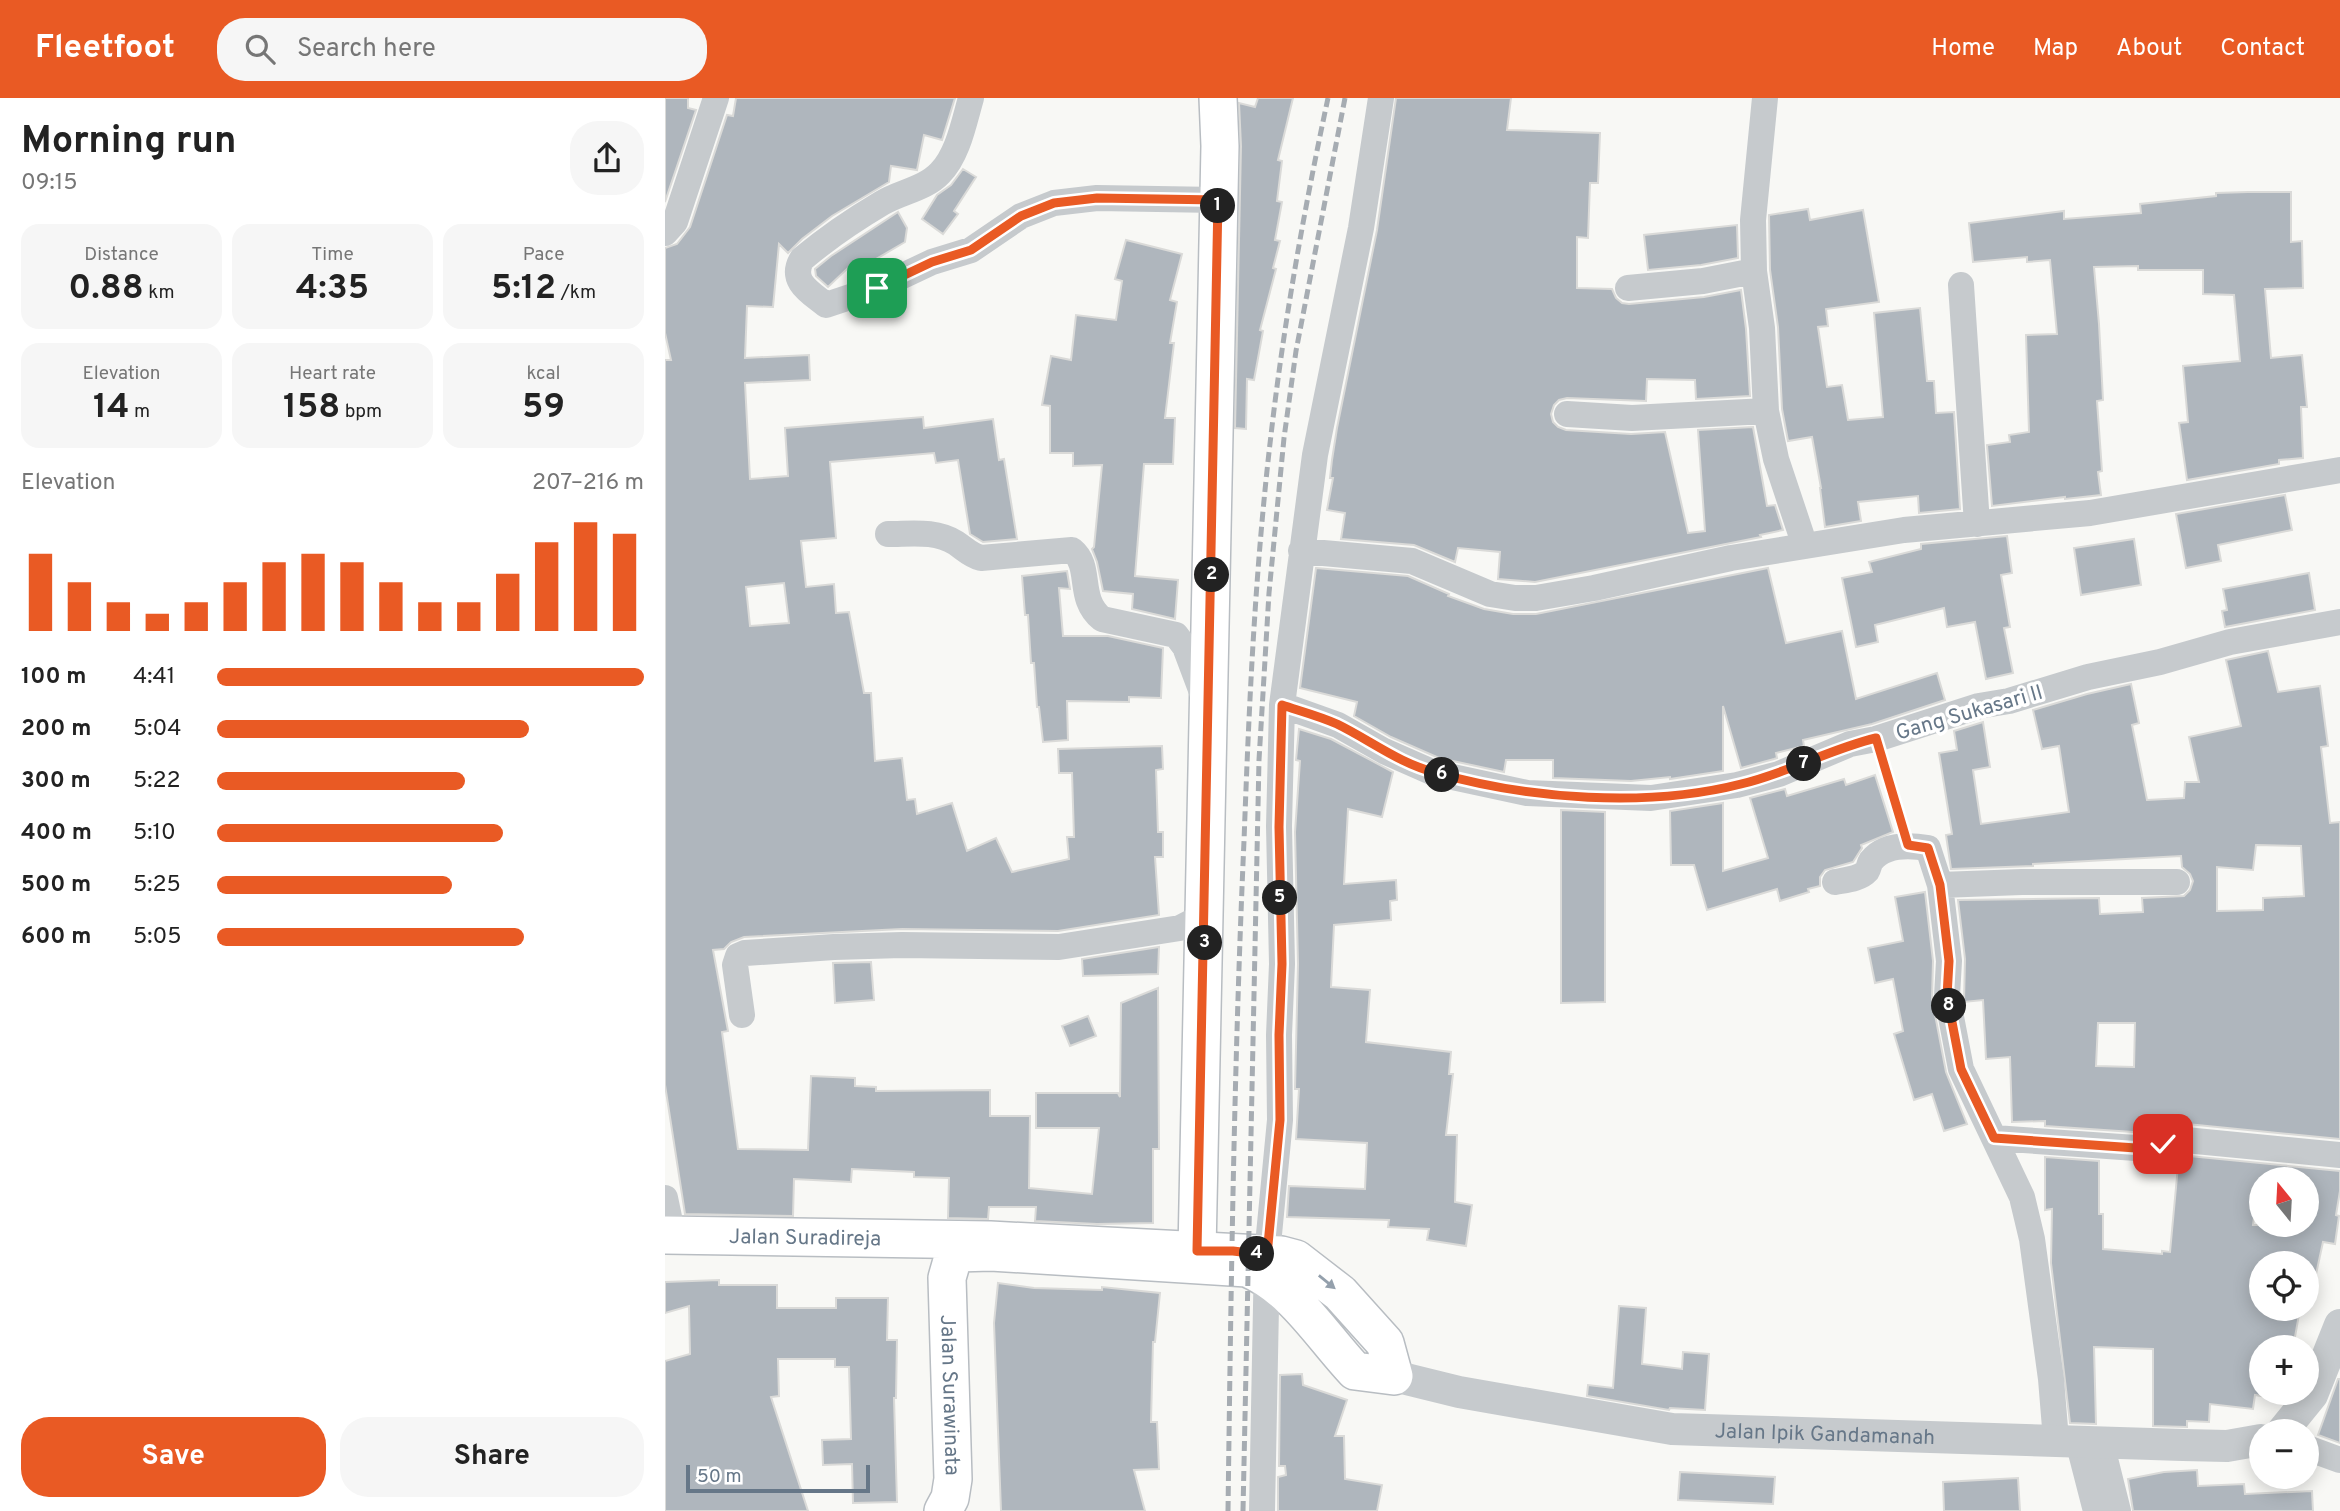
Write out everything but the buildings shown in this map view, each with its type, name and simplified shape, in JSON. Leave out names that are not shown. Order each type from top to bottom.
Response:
[{"type":"main road","points":[[1197,1251],[1220,146],[1218,98]]},
{"type":"main road","name":"Jalan Suradireja","points":[[669,1236],[747,1235],[945,1241]]},
{"type":"main road","points":[[904,1240],[933,1255],[947,1278]]},
{"type":"main road","name":"Jalan Ipik Gandamanah","points":[[945,1241],[990,1240],[1233,1251],[1267,1266]]},
{"type":"main road","name":"Jalan Ipik Gandamanah","points":[[947,1278],[953,1257],[963,1251],[1247,1268],[1267,1266],[1281,1255],[1296,1259],[1340,1293],[1385,1343],[1394,1376]]},
{"type":"main road","name":"Jalan Surawinata","points":[[943,1511],[950,1498],[953,1479],[947,1278]]},
{"type":"street","points":[[665,233],[675,222],[716,98]]},
{"type":"street","points":[[971,98],[954,149],[939,175],[884,201],[802,259],[797,268],[797,276],[826,304],[877,288],[932,262],[971,250],[1021,216],[1054,203],[1097,198],[1218,200]]},
{"type":"street","points":[[1262,1511],[1267,1266],[1280,1120],[1282,964],[1279,827],[1282,705],[1315,455],[1361,228],[1381,98]]},
{"type":"street","points":[[1765,98],[1753,220],[1754,271],[1762,328],[1766,411],[1776,459],[1805,546]]},
{"type":"street","points":[[1628,288],[1703,281],[1754,271]]},
{"type":"street","points":[[1961,285],[1977,524]]},
{"type":"street","points":[[1567,414],[1632,418],[1766,411]]},
{"type":"street","points":[[1301,551],[1412,561],[1490,594],[1536,598],[1731,558],[1904,530],[2090,513],[2340,470]]},
{"type":"street","points":[[888,534],[933,533],[981,558],[1072,550],[1080,559],[1088,603],[1093,612],[1102,619],[1176,635],[1185,647],[1209,713]]},
{"type":"street","name":"Gang Sukasari II","points":[[1282,705],[1338,724],[1384,751],[1434,773],[1527,793],[1651,798],[1737,785],[1779,774],[1850,744],[2088,677],[2160,662],[2231,642],[2340,622]]},
{"type":"street","points":[[1835,882],[1866,873],[1872,859],[1895,847],[1908,845],[1928,848],[1940,885],[1949,961],[1947,996],[1961,1069],[2022,1197],[2032,1240],[2051,1380],[2078,1441],[2118,1511]]},
{"type":"street","points":[[1940,885],[2022,882],[2177,883]]},
{"type":"street","points":[[742,1015],[735,964],[738,956],[745,953],[902,945],[1059,947],[1180,928],[1205,915]]},
{"type":"street","points":[[1994,1138],[2150,1149],[2175,1139],[2340,1155]]},
{"type":"street","points":[[665,1198],[669,1236]]},
{"type":"street","points":[[2293,1419],[2312,1395],[2340,1325]]},
{"type":"street","name":"Jalan Ipik Gandamanah","points":[[1394,1376],[1459,1392],[1672,1429],[2227,1446],[2249,1442]]},
{"type":"street","points":[[2078,1441],[2096,1511]]},
{"type":"street","points":[[2319,1452],[2340,1460]]},
{"type":"path","points":[[1876,738],[1908,845]]},
{"type":"railway","points":[[1228,1511],[1238,1008],[1257,587],[1265,486],[1288,308],[1328,98]]},
{"type":"railway","points":[[1243,1511],[1259,760],[1269,593],[1284,438],[1296,351],[1345,98]]},
{"type":"route","points":[[877,288],[932,262],[971,250],[1021,216],[1054,203],[1097,198],[1218,200],[1197,1251],[1267,1255],[1280,1120],[1282,964],[1279,827],[1282,705],[1338,724],[1384,751],[1434,773],[1527,793],[1651,798],[1737,785],[1779,774],[1850,744],[1876,738],[1908,845],[1928,848],[1940,885],[1949,961],[1947,996],[1961,1069],[1994,1138],[2150,1149],[2163,1144]]}]
